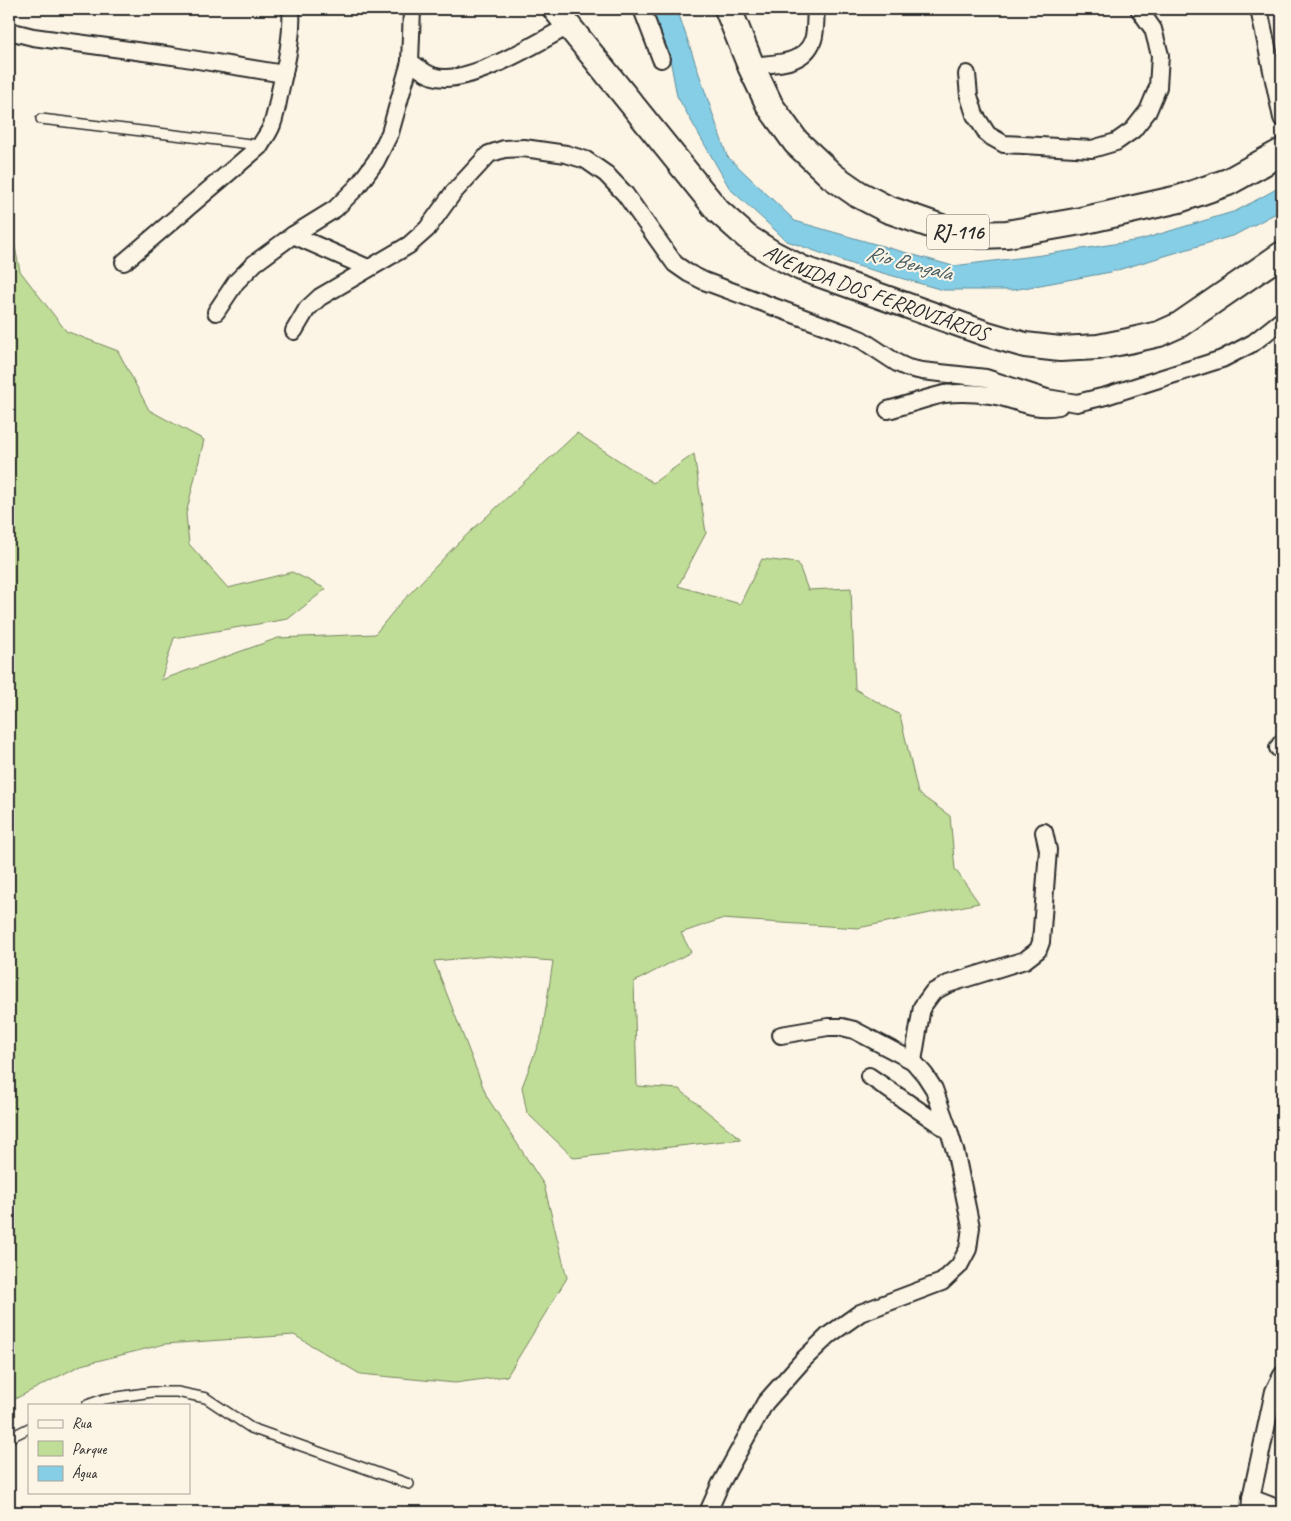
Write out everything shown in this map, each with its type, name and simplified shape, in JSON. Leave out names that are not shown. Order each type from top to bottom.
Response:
[{"type":"main road","name":"RJ-116","points":[[728,9],[751,66],[770,106],[796,142],[832,176],[858,194],[887,209],[950,230],[980,235],[1007,234],[1082,221],[1179,199],[1228,182],[1282,152]]},
{"type":"main road","name":"AVENIDA DOS FERROVIÁRIOS","points":[[561,18],[718,211],[747,237],[801,268],[987,334],[1025,344],[1060,349],[1098,347],[1159,334],[1179,325],[1282,254]]},
{"type":"street","points":[[124,262],[260,146],[272,124],[284,74],[292,27],[291,9]]},
{"type":"street","points":[[216,312],[236,282],[255,263],[293,235],[335,209],[358,187],[376,161],[390,133],[410,62],[412,9]]},
{"type":"street","points":[[642,9],[661,59]]},
{"type":"street","points":[[751,66],[791,62],[804,55],[813,40],[816,9]]},
{"type":"street","points":[[967,74],[969,96],[975,115],[988,135],[1004,144],[1092,148],[1116,142],[1133,130],[1148,111],[1158,87],[1160,55],[1153,29],[1139,9]]},
{"type":"street","points":[[1259,9],[1282,118]]},
{"type":"street","points":[[410,62],[433,76],[448,78],[464,76],[515,55],[561,18]]},
{"type":"street","points":[[9,32],[284,74]]},
{"type":"street","points":[[294,331],[307,309],[320,297],[409,245],[427,229],[454,193],[489,154],[504,149],[524,148],[566,154],[586,160],[606,174],[625,194],[675,264],[704,281],[862,340],[908,368],[986,378],[1046,398],[1077,403]]},
{"type":"street","points":[[293,235],[368,268]]},
{"type":"street","points":[[888,410],[945,394],[994,396],[1032,407],[1049,408],[1077,403],[1222,359],[1253,344],[1282,320]]},
{"type":"street","points":[[912,1061],[922,1007],[933,992],[948,984],[1025,960],[1038,950],[1041,942],[1048,850],[1044,832]]},
{"type":"street","points":[[708,1512],[720,1485],[765,1403],[804,1359],[828,1335],[860,1313],[942,1282],[959,1266],[968,1249],[971,1227],[956,1154],[934,1089],[925,1074],[912,1061],[854,1030],[842,1027],[828,1027],[781,1035]]},
{"type":"street","points":[[869,1076],[949,1131]]},
{"type":"street","points":[[1282,1375],[1274,1391],[1251,1505],[1282,1510]]},
{"type":"lane","points":[[41,119],[260,146]]},
{"type":"lane","points":[[90,1404],[104,1399],[152,1392],[177,1392],[206,1398],[251,1428],[409,1484]]},
{"type":"lane","points":[[9,1438],[28,1428]]},
{"type":"shaded area","points":[[1272,9],[1282,9],[1282,53],[1277,53],[1274,36],[1277,35]]},
{"type":"green space","points":[[9,224],[20,271],[66,331],[118,351],[149,410],[204,440],[186,514],[189,544],[228,588],[292,572],[326,589],[288,619],[174,638],[161,680],[278,638],[375,634],[398,606],[457,544],[577,433],[653,483],[694,454],[706,533],[678,586],[740,604],[762,559],[798,563],[808,590],[851,588],[855,689],[900,715],[918,793],[950,816],[955,869],[979,903],[858,928],[721,919],[681,933],[691,952],[634,982],[637,1086],[679,1089],[741,1139],[574,1158],[527,1113],[522,1087],[542,1034],[553,961],[490,956],[434,961],[487,1097],[544,1185],[567,1278],[507,1376],[455,1383],[360,1374],[294,1335],[165,1344],[81,1365],[9,1402]]},
{"type":"water","name":"Rio Bengala","points":[[652,9],[677,9],[727,156],[795,221],[953,266],[1140,240],[1236,211],[1282,186],[1282,210],[1235,235],[1111,272],[1013,290],[943,290],[854,265],[787,241],[730,189],[677,96],[670,59],[665,51]]}]
